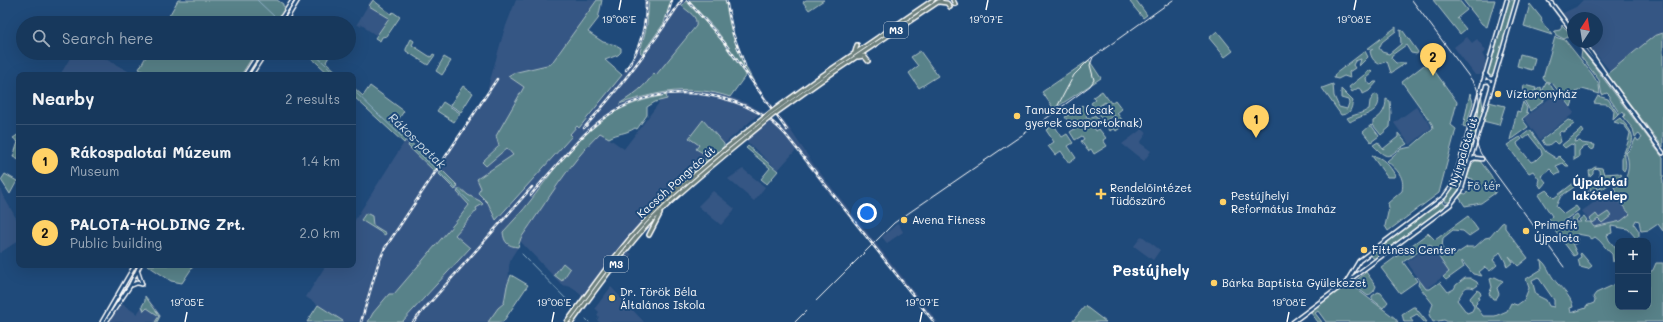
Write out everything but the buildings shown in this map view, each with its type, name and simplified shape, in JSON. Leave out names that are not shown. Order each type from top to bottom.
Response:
[{"type":"main road","points":[[283,16],[293,0]]},
{"type":"main road","points":[[288,16],[298,0]]},
{"type":"main road","name":"M3","points":[[821,79],[855,53],[933,0]]},
{"type":"main road","name":"M3","points":[[726,152],[770,113],[941,0]]},
{"type":"main road","points":[[954,0],[956,4]]},
{"type":"main road","name":"Nyírpalota út","points":[[1347,282],[1359,261],[1444,197],[1455,179],[1467,131],[1507,0]]},
{"type":"main road","name":"Nyírpalota út","points":[[1293,322],[1450,205],[1461,191],[1517,0]]},
{"type":"main road","points":[[1549,0],[1567,24]]},
{"type":"main road","points":[[937,2],[945,2],[950,7]]},
{"type":"main road","points":[[855,53],[857,45]]},
{"type":"main road","points":[[1587,48],[1606,76],[1663,153]]},
{"type":"main road","points":[[854,58],[863,55],[868,61]]},
{"type":"main road","points":[[247,72],[255,60]]},
{"type":"main road","points":[[253,72],[261,60]]},
{"type":"main road","points":[[1485,73],[1492,79],[1495,76]]},
{"type":"main road","points":[[1483,82],[1489,81],[1492,86]]},
{"type":"main road","name":"Kacsóh Pongrác út","points":[[567,322],[622,247],[657,209],[674,193],[726,152]]},
{"type":"main road","name":"Kacsóh Pongrác út","points":[[572,322],[631,243],[664,209],[726,152]]},
{"type":"main road","points":[[1470,161],[1475,158],[1482,159]]},
{"type":"main road","points":[[674,193],[685,178]]},
{"type":"main road","points":[[646,212],[657,209]]},
{"type":"main road","points":[[649,236],[664,209]]},
{"type":"main road","points":[[102,322],[134,268]]},
{"type":"main road","points":[[135,268],[135,277]]},
{"type":"main road","points":[[106,322],[130,286],[138,270]]},
{"type":"main road","points":[[130,286],[135,283],[142,284],[138,276],[138,270]]},
{"type":"shaded area","points":[[371,0],[392,13],[381,31],[380,30],[376,35],[365,28],[366,27],[362,24],[360,26],[357,24]]},
{"type":"shaded area","points":[[516,0],[597,0],[551,64],[514,73],[509,76],[525,87],[496,136],[499,146],[482,162],[486,166],[507,148],[514,155],[481,188],[478,193],[488,203],[496,220],[572,136],[570,134],[577,126],[579,127],[588,118],[622,75],[634,56],[639,43],[644,16],[644,0],[649,0],[649,10],[640,52],[643,54],[664,23],[671,0],[669,15],[680,0],[686,0],[682,6],[695,17],[697,23],[649,85],[621,103],[642,96],[665,91],[703,90],[723,94],[744,102],[765,113],[784,129],[721,40],[688,3],[692,5],[717,31],[751,79],[733,38],[726,8],[727,0],[732,28],[738,47],[748,69],[763,93],[814,165],[938,322],[933,322],[796,150],[778,170],[745,140],[768,121],[759,114],[724,144],[703,120],[699,145],[696,149],[708,156],[638,227],[618,250],[583,297],[572,287],[562,285],[520,241],[511,258],[509,266],[508,299],[501,322],[402,322],[470,248],[454,235],[477,210],[470,203],[394,294],[389,294],[373,313],[368,322],[344,322],[306,297],[324,268],[356,268],[356,218],[407,138],[438,166],[487,91],[504,31]],"holes":[[[665,95],[624,149],[600,132],[581,154],[595,125],[606,117],[643,99]]]},
{"type":"shaded area","points":[[1583,0],[1663,0],[1663,33],[1654,36],[1610,71],[1591,48],[1603,48],[1603,12],[1567,12],[1567,18],[1563,13],[1576,7]]},
{"type":"shaded area","points":[[1467,37],[1472,43],[1477,39],[1486,51],[1482,54],[1485,59],[1485,66],[1480,75],[1475,75],[1454,47]]},
{"type":"shaded area","points":[[69,60],[107,60],[128,72],[62,72]]},
{"type":"shaded area","points":[[1558,92],[1574,113],[1540,140],[1524,118]]},
{"type":"shaded area","points":[[1416,107],[1430,124],[1431,128],[1410,145],[1394,123]]},
{"type":"shaded area","points":[[1142,129],[1147,133],[1140,143],[1151,151],[1144,161],[1122,144]]},
{"type":"shaded area","points":[[743,169],[765,187],[754,201],[728,179]]},
{"type":"shaded area","points":[[0,187],[2,194],[16,218],[16,242],[0,253]]},
{"type":"shaded area","points":[[713,191],[735,209],[721,225],[698,206]]},
{"type":"shaded area","points":[[1610,191],[1615,198],[1617,196],[1630,215],[1621,222],[1594,227],[1582,211]]},
{"type":"shaded area","points":[[898,223],[903,232],[887,243],[882,237]]},
{"type":"shaded area","points":[[1142,236],[1160,250],[1153,260],[1134,246]]},
{"type":"shaded area","points":[[1429,245],[1449,272],[1426,289],[1407,262]]},
{"type":"shaded area","points":[[628,251],[632,254],[617,273],[613,270]]},
{"type":"shaded area","name":"Dr. Török Béla Általános Iskola","points":[[611,287],[644,322],[599,322],[597,320],[599,317],[597,315],[599,312],[595,308]]},
{"type":"shaded area","points":[[148,298],[161,316],[157,322],[109,322],[122,304],[137,314]]},
{"type":"green space","points":[[178,0],[277,0],[285,7],[281,16],[169,16]]},
{"type":"green space","points":[[373,0],[391,14],[393,12],[400,17],[387,36],[382,37],[380,41],[375,38],[389,18],[369,6]]},
{"type":"green space","points":[[597,0],[602,0],[598,19],[588,32],[603,42],[616,45],[621,48],[621,52],[618,55],[605,60],[622,75],[579,128],[577,126],[570,134],[572,136],[496,220],[488,203],[478,193],[481,188],[477,179],[513,155],[507,148],[486,166],[482,162],[499,146],[496,136],[524,87],[508,76],[513,73],[551,64]]},
{"type":"green space","points":[[649,0],[671,0],[664,23],[642,54],[640,52],[647,25]]},
{"type":"green space","points":[[688,0],[726,0],[732,33],[744,64],[755,84],[717,31]]},
{"type":"green space","points":[[806,0],[824,0],[809,10],[803,2]]},
{"type":"green space","points":[[1136,0],[1147,15],[1143,18],[1130,2]]},
{"type":"green space","points":[[1433,0],[1459,0],[1467,10],[1457,18],[1466,29],[1460,34]]},
{"type":"green space","points":[[1463,0],[1495,0],[1487,27],[1482,24]]},
{"type":"green space","points":[[1508,0],[1515,0],[1494,76],[1490,78],[1487,75]]},
{"type":"green space","points":[[686,1],[716,33],[746,75],[730,97],[716,93],[688,90],[660,93],[619,104],[643,87],[654,73],[656,75],[696,26],[696,20],[694,17],[682,6]]},
{"type":"green space","points":[[1530,4],[1542,19],[1541,21],[1552,35],[1524,26]]},
{"type":"green space","points":[[1562,25],[1567,30],[1567,38],[1564,39],[1556,35],[1554,31],[1560,30]]},
{"type":"green space","points":[[1396,27],[1396,31],[1382,42],[1379,48],[1382,52],[1389,54],[1401,44],[1400,30],[1403,31],[1418,52],[1417,54],[1411,53],[1406,45],[1392,55],[1391,58],[1396,63],[1406,63],[1391,73],[1387,61],[1379,64],[1377,63],[1371,55],[1370,51],[1373,49],[1367,49]]},
{"type":"green space","points":[[1217,31],[1233,51],[1225,57],[1209,38]]},
{"type":"green space","points":[[1663,33],[1663,147],[1607,74],[1654,36]]},
{"type":"green space","points":[[1555,37],[1565,40],[1567,43],[1567,48],[1571,48],[1592,74],[1599,85],[1600,94],[1582,89],[1576,92],[1571,107],[1552,83],[1545,81],[1543,78]]},
{"type":"green space","points":[[411,39],[414,41],[412,45],[431,57],[433,54],[435,55],[428,65],[406,51]]},
{"type":"green space","points":[[1582,50],[1663,158],[1663,231],[1658,224],[1649,230],[1641,231],[1639,221],[1636,220],[1634,224],[1639,231],[1639,236],[1636,238],[1628,229],[1611,226],[1612,233],[1607,235],[1615,248],[1615,259],[1613,262],[1612,254],[1595,237],[1592,239],[1588,236],[1577,234],[1575,236],[1579,241],[1575,244],[1572,243],[1577,254],[1574,256],[1555,231],[1568,220],[1573,222],[1571,218],[1577,214],[1579,217],[1574,222],[1581,222],[1579,220],[1584,216],[1587,220],[1585,222],[1590,222],[1594,227],[1621,221],[1630,214],[1613,195],[1616,192],[1614,187],[1623,181],[1627,176],[1628,164],[1626,153],[1631,148],[1636,138],[1638,141],[1642,138],[1639,134],[1635,137],[1633,129],[1623,117],[1625,115],[1623,112],[1620,114],[1610,99],[1610,96],[1607,93],[1602,95],[1599,80],[1581,57]]},
{"type":"green space","points":[[920,51],[938,76],[919,88],[909,73],[918,66],[911,57]]},
{"type":"green space","points":[[1365,51],[1368,57],[1359,66],[1361,59],[1355,61],[1353,65],[1355,68],[1349,72],[1350,78],[1344,76],[1338,79],[1334,78],[1335,74]]},
{"type":"green space","points":[[1520,54],[1535,58],[1532,70],[1517,66]]},
{"type":"green space","points":[[444,57],[451,61],[442,75],[436,71]]},
{"type":"green space","points":[[144,60],[251,60],[243,72],[144,72],[139,69]]},
{"type":"green space","points":[[314,60],[327,60],[326,62],[337,72],[327,72]]},
{"type":"green space","points":[[1089,60],[1101,78],[1054,109],[1042,92]]},
{"type":"green space","points":[[1428,62],[1457,102],[1451,125],[1456,129],[1439,193],[1388,231],[1385,226],[1389,208],[1388,203],[1402,191],[1403,186],[1401,177],[1394,167],[1387,161],[1401,149],[1411,147],[1433,128],[1432,124],[1402,82]]},
{"type":"green space","points":[[1371,70],[1372,73],[1366,78],[1367,82],[1371,85],[1374,82],[1377,82],[1369,91],[1363,94],[1362,90],[1358,88],[1352,92],[1349,87]]},
{"type":"green space","points":[[1546,83],[1549,83],[1555,92],[1545,98],[1542,92]]},
{"type":"green space","points":[[1333,84],[1334,96],[1339,107],[1347,109],[1349,103],[1348,100],[1341,98],[1341,89],[1353,101],[1351,109],[1347,114],[1341,115],[1322,88]]},
{"type":"green space","points":[[1524,85],[1536,88],[1535,91],[1541,87],[1544,101],[1530,111],[1524,100],[1520,98],[1522,92],[1532,94],[1534,91],[1531,93],[1523,92]]},
{"type":"green space","points":[[370,86],[404,111],[394,126],[407,138],[404,143],[356,99],[356,90],[363,96]]},
{"type":"green space","points":[[463,86],[473,93],[461,112],[450,105]]},
{"type":"green space","points":[[1102,91],[1111,103],[1115,100],[1122,109],[1117,113],[1125,124],[1116,131],[1114,128],[1110,131],[1107,126],[1116,119],[1114,115],[1104,122],[1097,112],[1107,106],[1105,102],[1095,109],[1091,103],[1095,100],[1093,97]]},
{"type":"green space","points":[[1481,92],[1483,109],[1473,145],[1471,128]]},
{"type":"green space","points":[[1470,93],[1473,102],[1466,127],[1463,126]]},
{"type":"green space","points":[[1375,94],[1378,95],[1379,101],[1375,110],[1350,122],[1347,118],[1369,109],[1370,101]]},
{"type":"green space","points":[[666,95],[667,99],[655,102],[647,107],[647,115],[637,129],[635,128],[609,138],[600,133],[589,144],[559,183],[521,238],[518,247],[507,243],[504,239],[503,232],[521,213],[566,155],[585,134],[606,117],[620,109]]},
{"type":"green space","points":[[1598,96],[1608,99],[1618,114],[1613,119],[1614,111],[1610,106],[1606,104],[1594,103]]},
{"type":"green space","points":[[1386,99],[1390,101],[1390,127],[1381,135],[1373,125],[1373,121],[1383,112]]},
{"type":"green space","points":[[443,102],[460,113],[454,122],[437,111]]},
{"type":"green space","points":[[1489,102],[1505,106],[1499,125],[1483,121]]},
{"type":"green space","points":[[1523,102],[1527,108],[1526,112],[1529,113],[1522,119],[1528,127],[1510,140],[1517,111],[1520,112]]},
{"type":"green space","points":[[1082,105],[1089,114],[1086,116],[1088,119],[1095,115],[1100,123],[1094,128],[1096,131],[1099,129],[1106,138],[1103,140],[1107,146],[1094,154],[1091,149],[1088,151],[1081,141],[1084,139],[1082,136],[1075,140],[1070,132],[1076,128],[1073,124],[1071,126],[1065,117],[1079,110],[1078,108]]},
{"type":"green space","points":[[1620,118],[1629,129],[1633,139],[1631,145],[1625,153],[1626,166],[1624,171],[1622,169],[1622,158],[1630,133],[1624,125],[1614,122]]},
{"type":"green space","points":[[703,120],[724,144],[724,147],[679,185],[708,156],[696,149],[699,145],[689,138]]},
{"type":"green space","points":[[1568,120],[1572,121],[1574,124],[1563,132],[1561,131],[1559,133],[1561,142],[1557,144],[1554,141],[1549,145],[1545,145],[1542,140]]},
{"type":"green space","points":[[1054,125],[1062,137],[1067,134],[1073,143],[1068,146],[1076,158],[1069,163],[1061,151],[1055,155],[1048,146],[1054,142],[1046,130]]},
{"type":"green space","points":[[1371,125],[1379,136],[1371,142],[1363,132]]},
{"type":"green space","points":[[1582,129],[1584,132],[1576,139],[1575,142],[1580,141],[1582,143],[1595,145],[1594,149],[1591,150],[1587,146],[1582,148],[1579,151],[1579,157],[1574,160],[1574,145],[1571,144],[1565,148],[1562,145]]},
{"type":"green space","points":[[1530,130],[1546,152],[1557,159],[1559,156],[1569,166],[1566,166],[1563,163],[1556,166],[1560,173],[1556,175],[1550,169],[1541,176],[1546,182],[1541,188],[1538,183],[1539,179],[1533,171],[1529,173],[1524,168],[1507,145],[1520,137],[1522,139],[1517,143],[1518,146],[1531,162],[1536,160],[1542,154],[1541,150],[1529,135],[1524,139],[1522,136]]},
{"type":"green space","points":[[1470,131],[1472,148],[1470,158],[1467,155],[1463,155]]},
{"type":"green space","points":[[1398,133],[1407,144],[1390,155],[1387,156],[1383,154],[1373,145],[1378,142],[1383,149],[1398,137]]},
{"type":"green space","points":[[410,142],[438,166],[434,171],[408,146]]},
{"type":"green space","points":[[748,146],[778,171],[767,184],[761,179],[770,168],[746,148]]},
{"type":"green space","points":[[16,148],[16,158],[13,157]]},
{"type":"green space","points":[[1372,156],[1376,156],[1385,162],[1391,168],[1395,175],[1394,177],[1387,177]]},
{"type":"green space","points":[[1462,158],[1466,158],[1468,161],[1461,186],[1450,202],[1445,202],[1445,197],[1450,190]]},
{"type":"green space","name":"Fő tér","points":[[1475,161],[1480,161],[1491,176],[1495,184],[1495,193],[1481,203],[1465,206],[1459,197],[1462,193],[1466,194],[1473,186],[1472,179],[1467,178],[1472,164]]},
{"type":"green space","points":[[1595,167],[1602,168],[1604,174],[1618,173],[1622,175],[1594,195],[1587,184],[1596,181],[1598,189],[1601,188],[1599,170],[1596,168],[1590,177],[1589,171]]},
{"type":"green space","points":[[442,170],[458,186],[455,190],[439,174]]},
{"type":"green space","points":[[5,174],[16,180],[10,194],[1,180]]},
{"type":"green space","points":[[1579,179],[1592,196],[1590,197],[1580,183],[1561,196],[1556,206],[1564,214],[1576,206],[1579,210],[1555,227],[1549,219],[1552,216],[1538,195],[1546,190],[1554,198]]},
{"type":"green space","points":[[460,188],[483,204],[476,208],[477,210],[455,235],[470,248],[402,322],[368,322],[373,313],[389,294],[394,294],[469,205],[457,192]]},
{"type":"green space","points":[[1441,200],[1443,204],[1446,205],[1375,259],[1372,257],[1371,254]]},
{"type":"green space","points":[[1608,212],[1611,216],[1602,223],[1598,219],[1593,223],[1590,219],[1596,214],[1599,218]]},
{"type":"green space","points":[[366,213],[372,216],[373,225],[386,233],[385,235],[361,220]]},
{"type":"green space","points":[[1468,216],[1478,230],[1469,236],[1463,231],[1453,230],[1443,238],[1442,248],[1447,254],[1453,256],[1467,247],[1475,247],[1485,238],[1490,237],[1502,223],[1505,222],[1505,228],[1528,258],[1518,266],[1509,256],[1513,262],[1507,267],[1500,252],[1493,260],[1497,265],[1490,271],[1485,267],[1479,272],[1482,276],[1473,274],[1462,261],[1464,267],[1446,280],[1443,277],[1449,272],[1430,244],[1403,262],[1417,281],[1400,293],[1381,268],[1428,233],[1435,240]]},
{"type":"green space","points":[[1581,253],[1592,266],[1588,269],[1580,267],[1578,259],[1581,257]]},
{"type":"green space","points":[[1541,260],[1570,299],[1573,307],[1570,308],[1571,313],[1586,308],[1586,306],[1594,303],[1595,300],[1593,297],[1596,293],[1615,284],[1615,310],[1651,310],[1651,271],[1656,263],[1663,263],[1663,322],[1448,322],[1444,320],[1433,322],[1429,315],[1433,304],[1418,285],[1419,281],[1417,277],[1426,289],[1430,289],[1440,282],[1448,292],[1454,289],[1456,285],[1465,278],[1470,278],[1477,282],[1478,285],[1474,288],[1465,288],[1457,300],[1467,313],[1472,311],[1474,307],[1470,298],[1477,290],[1481,295],[1478,297],[1479,299],[1476,301],[1477,303],[1475,305],[1483,316],[1495,316],[1507,311],[1511,303],[1517,305],[1524,300],[1529,288],[1526,279],[1542,269]],"holes":[[[1538,277],[1554,300],[1554,307],[1549,306],[1546,300],[1536,295],[1532,280]]]},
{"type":"green space","points":[[563,263],[570,269],[562,281],[554,275]]},
{"type":"green space","points":[[152,268],[192,268],[182,283],[171,281]]},
{"type":"green space","points":[[1366,272],[1376,286],[1374,291],[1368,296],[1352,284]]},
{"type":"green space","points":[[511,275],[528,285],[503,322],[488,322],[498,308],[504,303],[507,286]]},
{"type":"green space","points":[[1495,277],[1503,281],[1497,288],[1499,294],[1496,299],[1493,299],[1489,294],[1492,287],[1490,279]]},
{"type":"green space","points":[[1347,282],[1395,318],[1398,322],[1326,322],[1318,311],[1315,313],[1322,322],[1318,322],[1311,313],[1311,309]]},
{"type":"green space","points":[[1378,292],[1381,293],[1388,302],[1383,308],[1372,299],[1372,296]]},
{"type":"green space","points":[[145,296],[160,316],[157,322],[155,322],[159,316],[147,308],[144,311],[142,306],[145,301]]},
{"type":"green space","points":[[318,305],[343,321],[343,322],[307,322]]},
{"type":"green space","points":[[1085,306],[1106,322],[1072,322]]},
{"type":"green space","points":[[1415,307],[1427,322],[1424,322],[1417,314],[1410,318],[1413,322],[1404,322],[1402,314]]},
{"type":"waterway","name":"Rákos-patak","points":[[257,0],[274,16]]},
{"type":"waterway","name":"Rákos-patak","points":[[321,60],[334,72]]},
{"type":"waterway","name":"Rákos-patak","points":[[356,93],[470,202]]},
{"type":"waterway","name":"Rákos-patak","points":[[522,254],[574,307]]},
{"type":"waterway","name":"Rákos-patak","points":[[586,319],[589,322]]},
{"type":"tram line","points":[[285,16],[295,0]]},
{"type":"tram line","points":[[795,322],[894,223],[1044,120],[1090,86],[1094,80],[1090,65],[1093,57],[1173,0]]},
{"type":"tram line","points":[[1412,0],[1476,86],[1479,95],[1476,136],[1477,145],[1481,154],[1564,267]]},
{"type":"tram line","points":[[1056,109],[1074,75],[1092,57]]},
{"type":"tram line","points":[[251,72],[259,60]]},
{"type":"tram line","points":[[104,322],[132,278],[136,268]]},
{"type":"railway","points":[[626,70],[635,54],[642,36],[646,0]]},
{"type":"railway","points":[[667,17],[672,0]]},
{"type":"railway","points":[[584,128],[635,66],[682,0]]},
{"type":"railway","points":[[687,0],[724,42],[787,130]]},
{"type":"railway","points":[[726,0],[733,34],[745,66]]},
{"type":"railway","points":[[361,322],[378,264],[385,248],[497,79]]},
{"type":"railway","points":[[531,195],[586,133],[608,115],[623,107],[653,96],[669,94],[702,94],[728,100],[764,116],[786,135],[934,322]]},
{"type":"railway","points":[[413,322],[532,187]]},
{"type":"place","name":"PALOTA-HOLDING Zrt.","points":[[1433,76]]},
{"type":"place","name":"Víztoronyház","points":[[1498,94]]},
{"type":"place","name":"Tanuszoda (csak gyerek csoportoknak)","points":[[1017,116]]},
{"type":"place","name":"Rákospalotai Múzeum","points":[[1256,138]]},
{"type":"place","name":"Rendelőintézet Tüdőszűrő","points":[[1101,194]]},
{"type":"place","name":"Pestújhelyi Református Imaház","points":[[1223,202]]},
{"type":"place","name":"Avena Fitness","points":[[904,220]]},
{"type":"place","name":"Primefit Újpalota","points":[[1526,231]]},
{"type":"place","name":"Fittness Center","points":[[1364,250]]},
{"type":"place","name":"Bárka Baptista Gyülekezet","points":[[1214,283]]},
{"type":"place","name":"Dr. Török Béla Általános Iskola","points":[[612,298]]},
{"type":"district","name":"Újpalotai lakótelep","points":[[1600,189]]},
{"type":"district","name":"Pestújhely","points":[[1151,271]]}]
